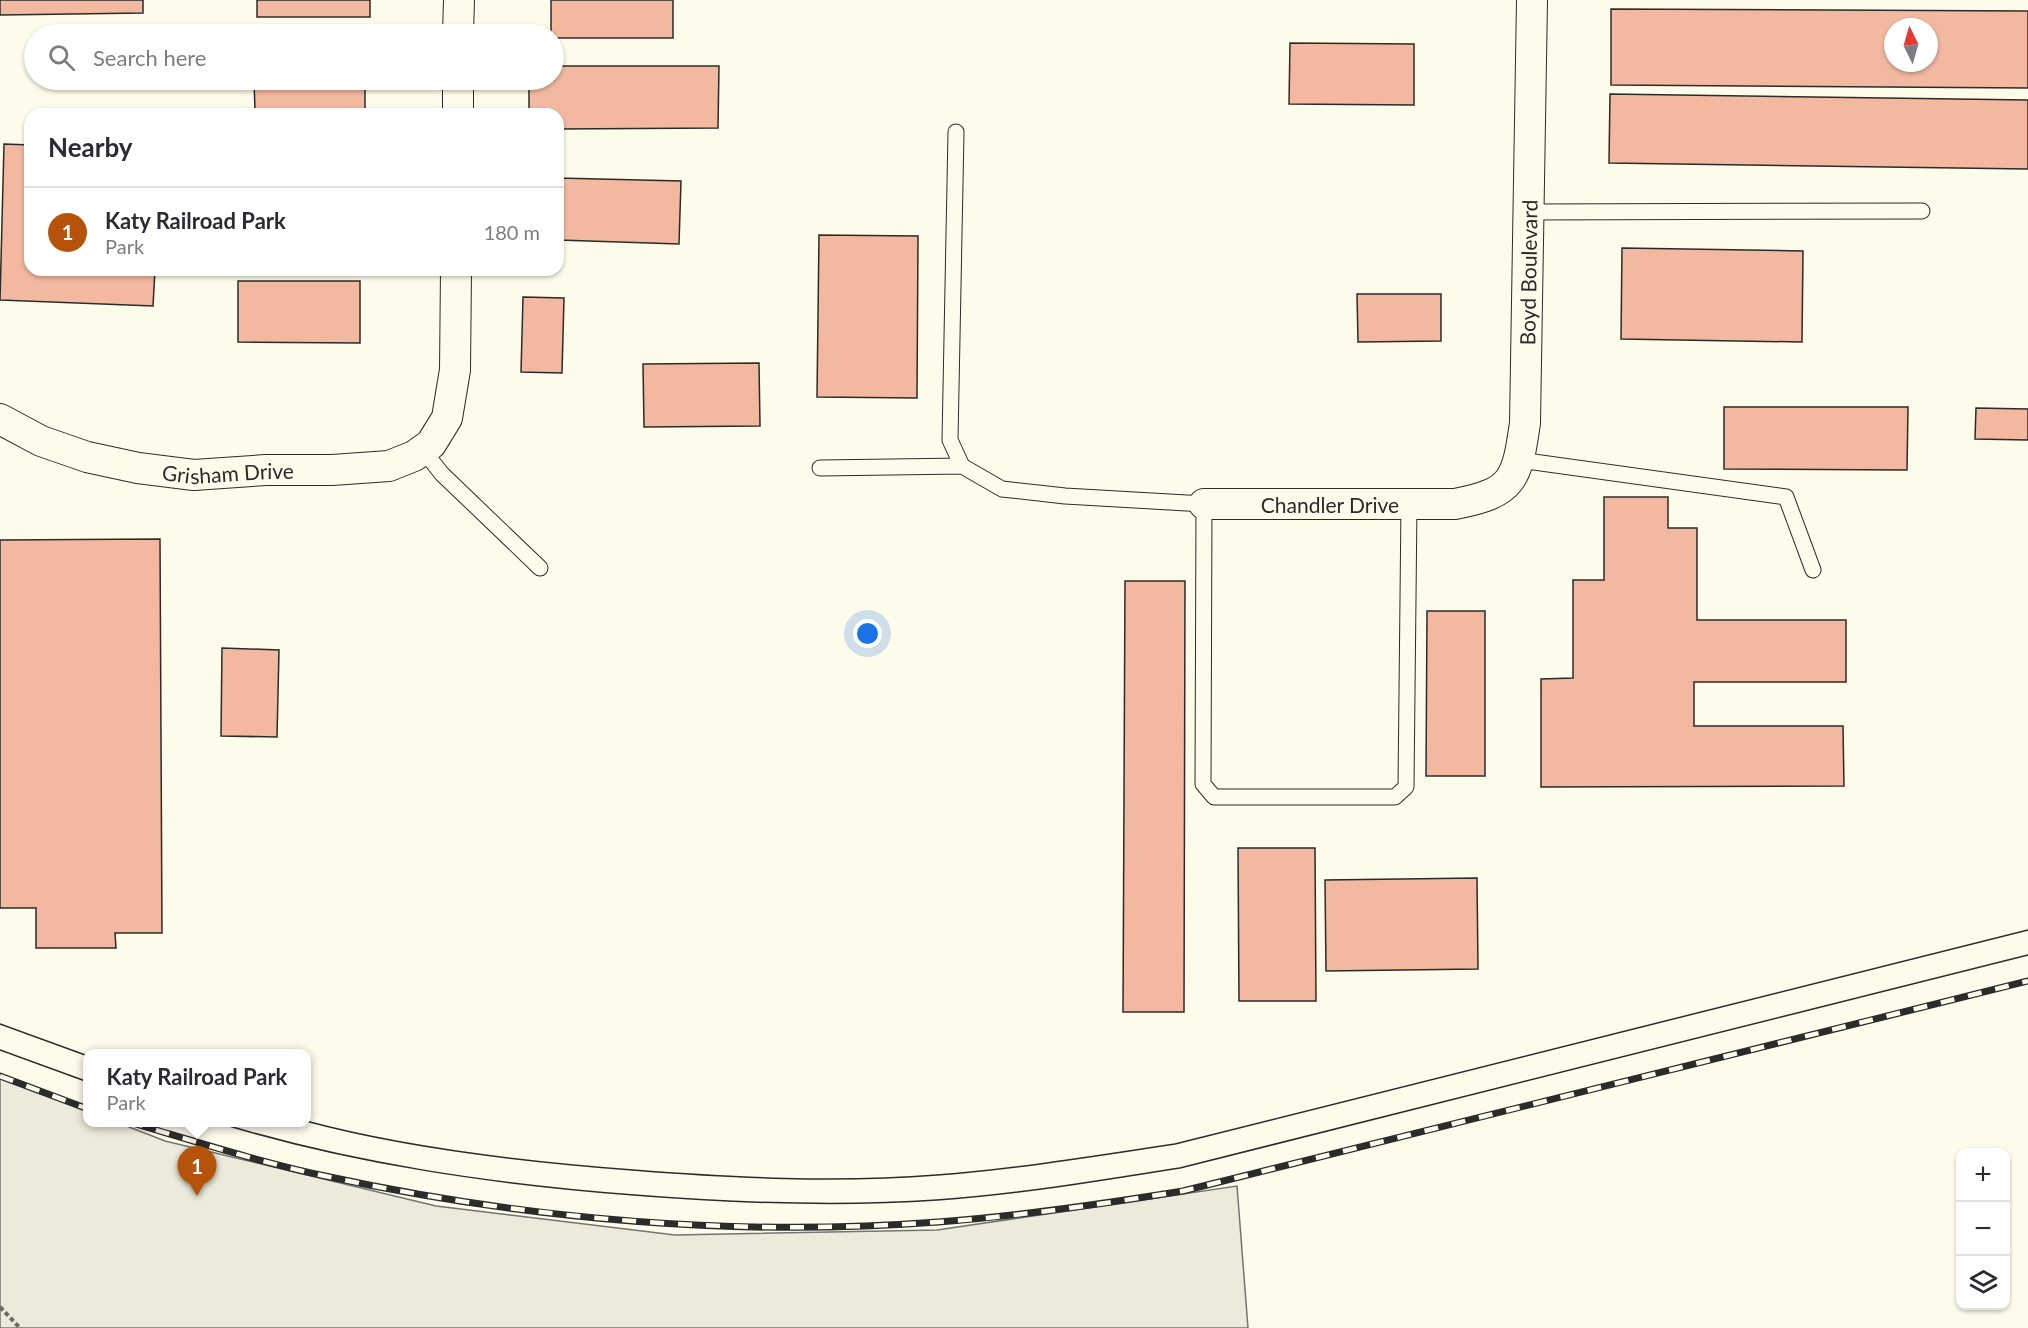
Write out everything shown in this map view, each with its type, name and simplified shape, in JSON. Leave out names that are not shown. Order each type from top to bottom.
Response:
[{"type":"street","points":[[458,24],[459,0]]},
{"type":"street","name":"Boyd Boulevard","points":[[1455,504],[1483,498],[1506,486],[1520,460],[1525,423],[1532,0]]},
{"type":"street","points":[[458,90],[458,108]]},
{"type":"street","name":"Grisham Drive","points":[[0,419],[41,441],[87,458],[138,468],[194,474],[389,466],[414,456],[431,444],[447,418],[455,370],[456,276]]},
{"type":"street","name":"Chandler Drive","points":[[1204,504],[1455,504]]},
{"type":"lane","points":[[956,132],[950,440],[962,466]]},
{"type":"lane","points":[[1528,212],[1923,211]]},
{"type":"lane","points":[[423,450],[442,474],[540,568]]},
{"type":"lane","points":[[1520,460],[1786,497],[1813,570]]},
{"type":"lane","points":[[820,468],[962,466],[1002,489],[1065,496],[1204,504],[1203,784],[1214,797],[1395,797],[1406,787],[1409,504]]},
{"type":"path","points":[[0,1307],[20,1328]]},
{"type":"shaded area","points":[[0,1076],[83,1108],[83,1127],[129,1127],[165,1141],[436,1206],[675,1235],[937,1230],[1237,1186],[1248,1328],[0,1328]]},
{"type":"building","points":[[0,0],[143,0],[143,13],[0,15]]},
{"type":"building","points":[[257,0],[370,0],[370,17],[257,17]]},
{"type":"building","points":[[551,0],[673,0],[673,38],[564,38],[564,24],[551,24]]},
{"type":"building","points":[[1611,9],[2028,11],[2028,88],[1611,85]]},
{"type":"building","points":[[1290,43],[1414,44],[1414,105],[1289,104]]},
{"type":"building","points":[[564,66],[719,66],[718,128],[564,129],[564,108],[529,108],[529,90],[564,90]]},
{"type":"building","points":[[254,90],[365,90],[365,108],[255,108]]},
{"type":"building","points":[[1610,94],[2028,100],[2028,169],[1609,163]]},
{"type":"building","points":[[4,144],[24,145],[24,276],[155,276],[153,306],[0,300]]},
{"type":"building","points":[[564,178],[681,181],[679,244],[564,240]]},
{"type":"building","points":[[819,235],[918,236],[917,398],[817,397]]},
{"type":"building","points":[[1622,248],[1803,251],[1802,342],[1621,339]]},
{"type":"building","points":[[238,281],[360,281],[360,343],[238,342]]},
{"type":"building","points":[[1357,294],[1441,294],[1441,341],[1358,342]]},
{"type":"building","points":[[523,297],[564,298],[562,373],[521,372]]},
{"type":"building","points":[[759,363],[760,426],[644,427],[643,364]]},
{"type":"building","points":[[1724,407],[1908,407],[1907,470],[1724,469]]},
{"type":"building","points":[[1976,408],[2028,409],[2028,440],[1975,439]]},
{"type":"building","points":[[1604,497],[1668,497],[1668,528],[1697,528],[1697,620],[1846,620],[1846,682],[1694,682],[1694,726],[1843,726],[1844,786],[1541,787],[1541,679],[1573,678],[1573,580],[1604,580]]},
{"type":"building","points":[[160,539],[162,933],[115,933],[116,948],[36,948],[36,908],[0,908],[0,540]]},
{"type":"building","points":[[1125,581],[1185,581],[1184,1012],[1123,1012]]},
{"type":"building","points":[[1427,611],[1485,611],[1485,776],[1426,776]]},
{"type":"building","points":[[222,648],[279,650],[277,737],[221,736]]},
{"type":"building","points":[[1238,848],[1315,848],[1316,1001],[1239,1001]]},
{"type":"building","points":[[1477,878],[1478,969],[1326,971],[1325,880]]},
{"type":"tram line","points":[[311,1122],[386,1139],[468,1153],[551,1163],[671,1173],[861,1179],[997,1169],[1175,1144],[2028,930]]},
{"type":"tram line","points":[[233,1127],[371,1161],[528,1185],[672,1198],[748,1202],[862,1203],[937,1200],[1059,1187],[1180,1168],[2028,955]]},
{"type":"tram line","points":[[0,1024],[83,1054]]},
{"type":"tram line","points":[[0,1050],[83,1080]]},
{"type":"railway","points":[[146,1127],[251,1158],[325,1176],[400,1191],[553,1213],[630,1221],[784,1227],[938,1222],[1061,1209],[1183,1191],[2028,981]]},
{"type":"railway","points":[[0,1076],[83,1107]]},
{"type":"place","name":"Katy Railroad Park","points":[[197,1196]]}]
